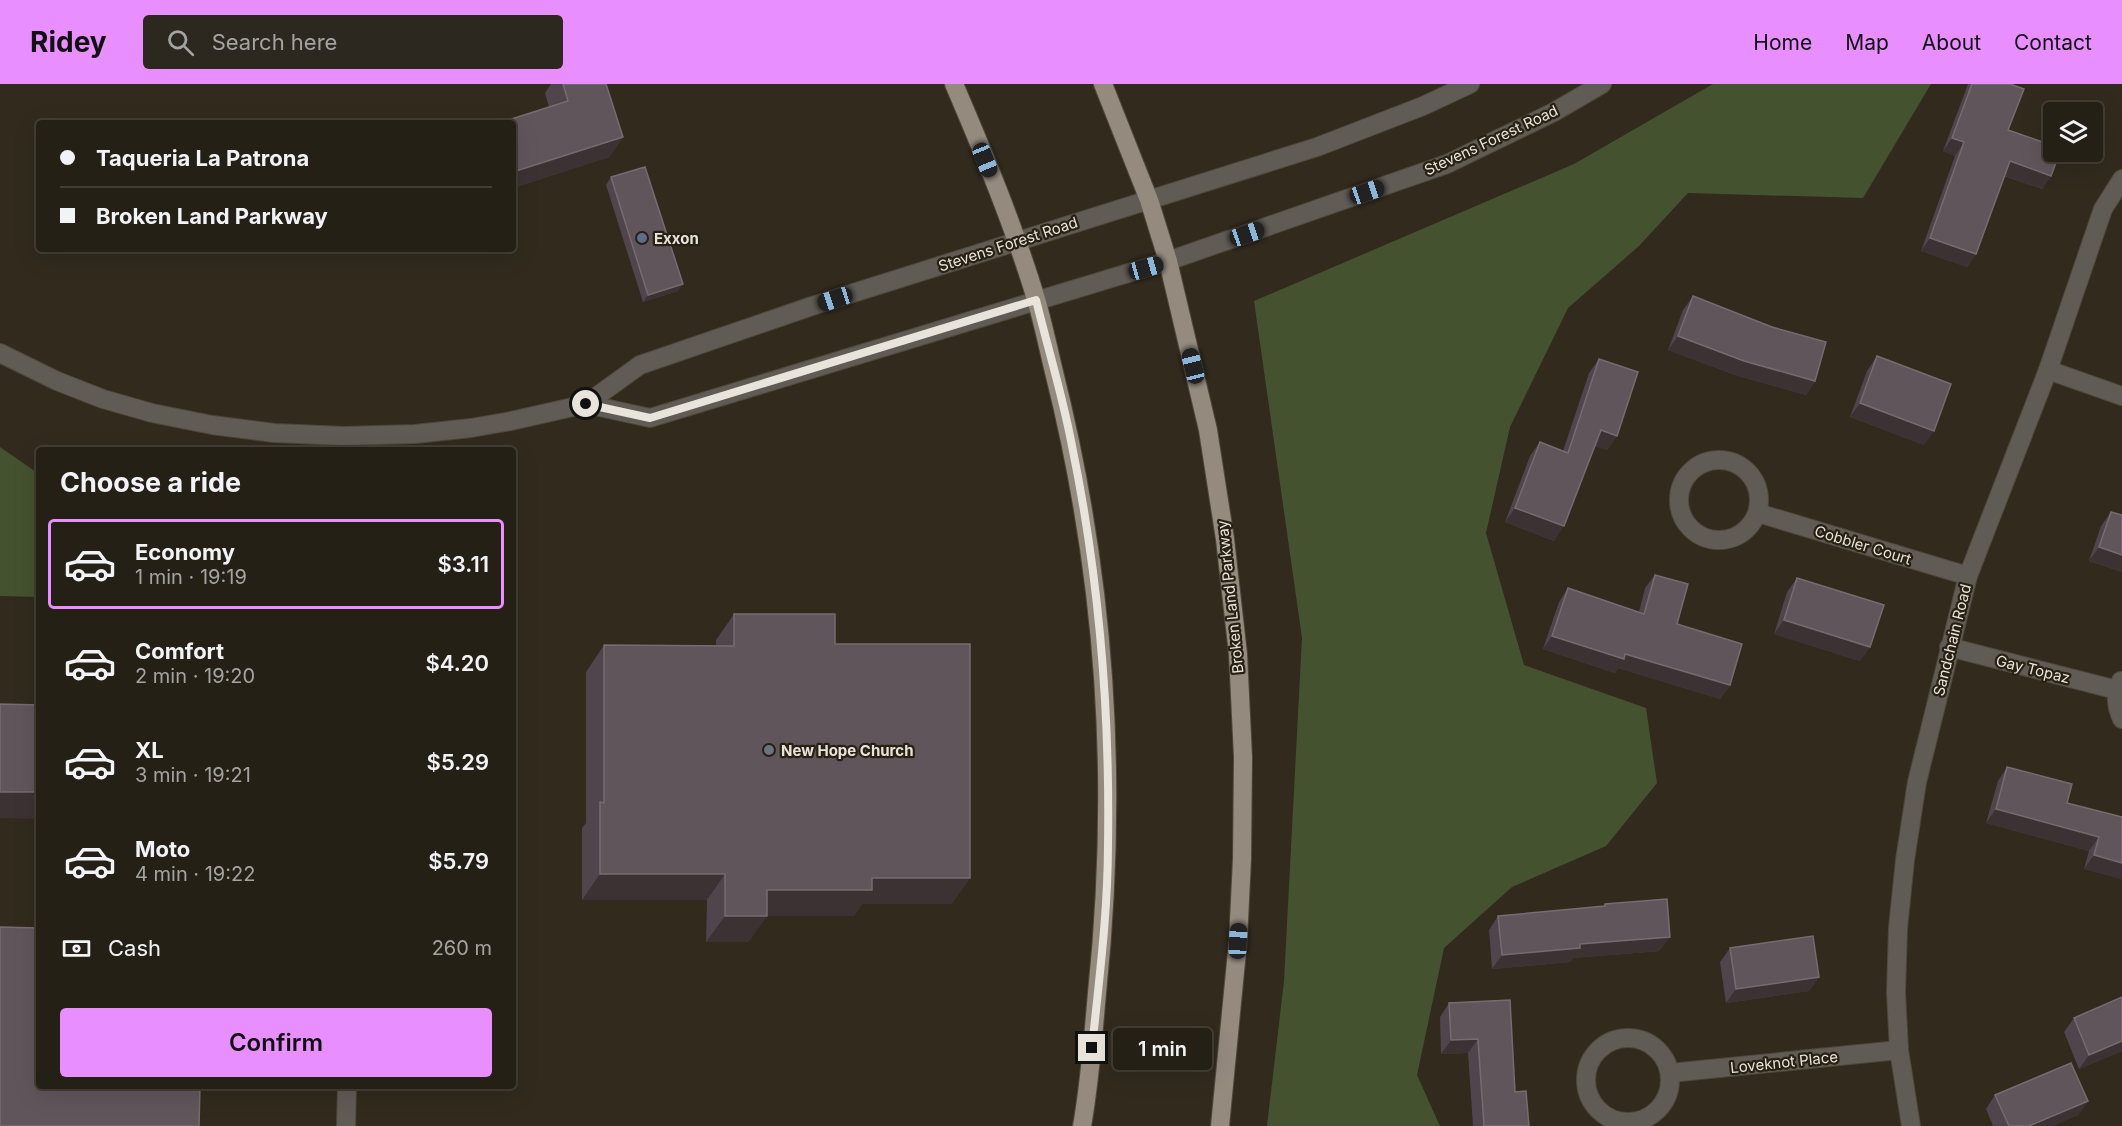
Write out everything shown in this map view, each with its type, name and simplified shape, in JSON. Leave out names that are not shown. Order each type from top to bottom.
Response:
[{"type":"main road","points":[[954,84],[1017,241],[1036,300],[1072,445],[1090,552],[1102,655],[1108,746],[1108,846],[1104,929],[1082,1126]]},
{"type":"main road","name":"Broken Land Parkway","points":[[1103,84],[1149,200],[1168,261],[1208,430],[1225,539],[1238,654],[1243,757],[1238,941],[1221,1126]]},
{"type":"street","name":"Stevens Forest Road","points":[[0,353],[66,385],[103,399],[152,413],[212,425],[344,443],[471,428],[586,404],[640,365],[812,306],[1317,147],[1423,106],[1470,84]]},
{"type":"street","name":"Stevens Forest Road","points":[[586,404],[650,418],[1168,261],[1447,164],[1554,112],[1602,84]]},
{"type":"street","name":"Sandchain Road","points":[[1911,1126],[1899,1050],[1896,971],[1905,860],[1917,782],[1968,576],[2048,370],[2103,208],[2122,179]]},
{"type":"street","points":[[2048,370],[2122,396]]},
{"type":"street","points":[[1711,460],[1731,461],[1748,471],[1759,492],[1758,513],[1749,528],[1738,536],[1726,540],[1707,538],[1692,530],[1683,519],[1679,504],[1681,487],[1688,474],[1699,465],[1711,460]]},
{"type":"street","name":"Cobbler Court","points":[[1758,513],[1968,576]]},
{"type":"street","name":"Gay Topaz","points":[[1949,647],[2120,685],[2117,710],[2122,720]]},
{"type":"street","points":[[1633,1037],[1649,1043],[1663,1056],[1670,1073],[1669,1089],[1665,1101],[1645,1119],[1627,1122],[1612,1119],[1598,1110],[1590,1100],[1586,1086],[1586,1071],[1592,1056],[1604,1044],[1617,1039],[1633,1037]]},
{"type":"street","name":"Loveknot Place","points":[[1670,1073],[1899,1050]]},
{"type":"street","points":[[346,1126],[347,1089]]},
{"type":"green space","points":[[1713,84],[1931,84],[1863,198],[1688,193],[1639,246],[1568,308],[1510,427],[1486,533],[1524,665],[1646,708],[1657,783],[1606,846],[1512,887],[1444,948],[1417,1075],[1440,1126],[1267,1126],[1284,981],[1302,638],[1254,301],[1574,164]]},
{"type":"green space","points":[[0,447],[36,472],[36,597],[0,596]]},
{"type":"building","points":[[563,84],[606,84],[623,137],[516,171],[516,120],[508,120],[568,101]]},
{"type":"building","points":[[1972,84],[2010,84],[2024,89],[2008,130],[2043,142],[2043,162],[2056,162],[2051,176],[2010,161],[1976,254],[1930,238],[1964,142],[1952,138]]},
{"type":"building","name":"Exxon","points":[[645,167],[683,284],[648,295],[611,177]]},
{"type":"building","points":[[1693,296],[1772,327],[1826,342],[1815,381],[1744,361],[1678,336]]},
{"type":"building","points":[[1877,356],[1951,384],[1934,431],[1860,403]]},
{"type":"building","points":[[1599,359],[1638,372],[1617,436],[1601,430],[1564,526],[1515,508],[1540,442],[1568,453]]},
{"type":"building","points":[[2111,512],[2122,515],[2122,555],[2099,547]]},
{"type":"building","points":[[1655,575],[1688,584],[1677,624],[1742,644],[1730,685],[1625,654],[1624,659],[1552,636],[1568,588],[1644,614]]},
{"type":"building","points":[[1797,578],[1884,605],[1870,647],[1784,620]]},
{"type":"building","name":"New Hope Church","points":[[734,614],[835,614],[835,644],[970,644],[970,878],[872,878],[872,890],[767,890],[767,916],[725,916],[725,874],[600,874],[600,802],[604,803],[604,645],[734,646]]},
{"type":"building","points":[[0,704],[36,705],[36,792],[0,792]]},
{"type":"building","points":[[2007,767],[2072,784],[2067,803],[2122,817],[2122,863],[2094,855],[2099,837],[1996,809]]},
{"type":"building","points":[[1667,899],[1670,937],[1580,944],[1580,948],[1502,955],[1498,916]]},
{"type":"building","points":[[0,927],[36,928],[36,1089],[200,1089],[199,1126],[0,1126]]},
{"type":"building","points":[[1813,936],[1819,977],[1736,989],[1730,948]]},
{"type":"building","points":[[2122,997],[2122,1041],[2089,1055],[2074,1018]]},
{"type":"building","points":[[1510,1000],[1515,1092],[1526,1091],[1529,1126],[1484,1126],[1478,1039],[1451,1040],[1449,1003]]},
{"type":"building","points":[[2071,1063],[2088,1101],[2029,1126],[2009,1126],[1995,1095]]},
{"type":"place","name":"Exxon","points":[[642,238]]},
{"type":"place","name":"New Hope Church","points":[[769,750]]},
{"type":"route","points":[[586,404],[650,418],[1036,300],[1072,445],[1090,552],[1102,655],[1108,746],[1108,846],[1104,929],[1092,1048]]}]
